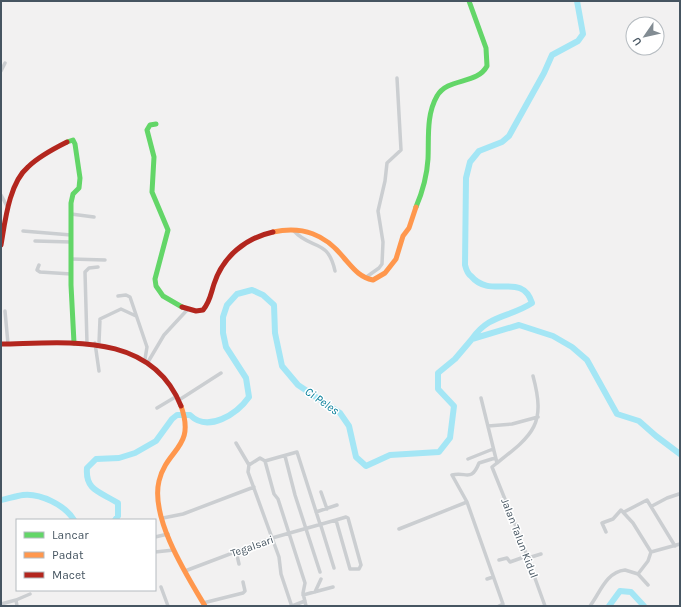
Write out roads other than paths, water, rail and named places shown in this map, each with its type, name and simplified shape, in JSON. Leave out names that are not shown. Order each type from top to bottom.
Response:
[{"type":"street","points":[[156,124],[150,125],[147,130],[154,157],[152,192],[168,230],[157,265],[154,283],[160,295],[188,309],[199,312],[204,309],[216,278],[230,256],[242,244],[265,234],[294,231],[316,232],[338,250],[356,273],[373,280],[385,273],[396,259],[401,248],[403,236],[411,222],[423,187],[428,161],[428,127],[438,93],[449,85],[474,77],[486,69],[488,56],[486,42],[469,1]]},
{"type":"street","points":[[1,71],[5,63]]},
{"type":"street","points":[[365,278],[382,264],[382,242],[378,210],[385,181],[387,163],[401,150],[397,78]]},
{"type":"street","points":[[1,245],[7,206],[19,179],[26,169],[71,140],[75,144],[80,178],[79,188],[72,194],[71,214],[71,274],[74,343]]},
{"type":"street","points":[[1,195],[7,206]]},
{"type":"street","points":[[71,214],[94,217]]},
{"type":"street","points":[[294,231],[302,239],[325,249],[332,257],[335,271]]},
{"type":"street","points":[[23,232],[71,235]]},
{"type":"street","points":[[36,241],[71,242]]},
{"type":"street","points":[[71,259],[105,260]]},
{"type":"street","points":[[39,265],[37,270],[40,272],[71,274]]},
{"type":"street","points":[[87,343],[85,272],[89,268],[98,267]]},
{"type":"street","points":[[118,296],[126,294],[130,297],[147,348],[147,361]]},
{"type":"street","points":[[99,372],[97,343],[100,319],[121,309],[136,316]]},
{"type":"street","points":[[147,361],[164,336],[188,309]]},
{"type":"street","points":[[5,311],[8,344]]},
{"type":"street","points":[[1,344],[97,343],[128,352],[147,361],[165,378],[179,401],[185,423],[186,436],[160,478],[158,488],[168,534],[174,550],[204,605],[243,593],[245,591],[243,582]]},
{"type":"street","points":[[157,408],[179,401],[221,373]]},
{"type":"street","points":[[481,398],[497,463],[523,441],[530,433],[538,417],[539,402],[533,376]]},
{"type":"street","points":[[488,426],[512,424],[538,417]]},
{"type":"street","points":[[236,443],[249,465]]},
{"type":"street","points":[[468,459],[493,449]]},
{"type":"street","points":[[305,601],[291,605],[272,538],[248,472],[247,468],[249,465],[260,458],[266,461],[297,452],[299,454],[334,568]]},
{"type":"street","points":[[285,456],[320,572]]},
{"type":"street","points":[[495,458],[479,463],[476,472],[473,474],[452,475],[467,502],[503,604],[499,606]]},
{"type":"street","points":[[266,461],[274,494],[278,499],[305,583],[303,595],[306,606]]},
{"type":"street","name":"Jalan Talun Kidul","points":[[497,463],[492,466],[493,470],[528,557],[545,606]]},
{"type":"street","points":[[164,518],[183,514],[254,487]]},
{"type":"street","points":[[322,492],[326,509]]},
{"type":"street","points":[[652,506],[667,498],[679,494]]},
{"type":"street","points":[[624,512],[647,500],[675,546]]},
{"type":"street","points":[[398,529],[467,502]]},
{"type":"street","points":[[316,512],[337,505]]},
{"type":"street","points":[[606,532],[603,523],[613,519],[619,510],[624,512],[651,552]]},
{"type":"street","points":[[346,517],[348,518],[361,566],[359,569],[350,569],[336,520],[346,517]]},
{"type":"street","name":"Tegalsari","points":[[185,572],[272,538],[336,520]]},
{"type":"street","points":[[156,537],[168,534]]},
{"type":"street","points":[[651,552],[680,544]]},
{"type":"street","points":[[156,552],[174,550]]},
{"type":"street","points":[[236,551],[239,564]]},
{"type":"street","points":[[638,574],[648,561],[651,552]]},
{"type":"street","points":[[499,560],[507,558],[510,562],[541,554]]},
{"type":"street","points":[[590,606],[599,595],[604,582],[613,575],[625,570],[638,574],[648,585]]},
{"type":"street","points":[[487,578],[493,577]]},
{"type":"street","points":[[315,592],[320,579]]},
{"type":"street","points":[[161,587],[168,606]]},
{"type":"street","points":[[303,595],[333,587]]},
{"type":"street","points":[[1,604],[30,594]]},
{"type":"street","points":[[16,600],[17,606]]},
{"type":"waterway","points":[[472,339],[485,325],[532,303],[527,294],[521,289],[514,287],[488,286],[479,283],[468,273],[465,265],[466,178],[470,162],[479,151],[502,142],[509,136],[544,73],[552,55],[578,41],[583,34],[577,1]]},
{"type":"waterway","name":"Ci Peles","points":[[116,519],[118,516],[118,503],[95,490],[91,486],[87,476],[87,468],[96,459],[119,458],[135,453],[156,441],[172,419],[177,415],[190,415],[197,420],[213,422],[230,415],[249,397],[246,378],[226,347],[223,333],[223,317],[227,305],[237,294],[252,290],[263,295],[274,305],[275,333],[282,366],[298,385],[340,413],[349,426],[356,457],[366,466],[390,455],[439,452],[450,438],[454,406],[438,389],[438,373],[455,359],[472,339],[519,325],[553,336],[572,347],[587,360],[617,414],[639,421],[680,454]]},
{"type":"waterway","name":"Ci Peles","points":[[1,500],[23,495],[37,496],[52,501],[65,509],[73,519]]},
{"type":"waterway","name":"Ci Peles","points":[[609,606],[620,591],[631,592],[644,606]]}]
